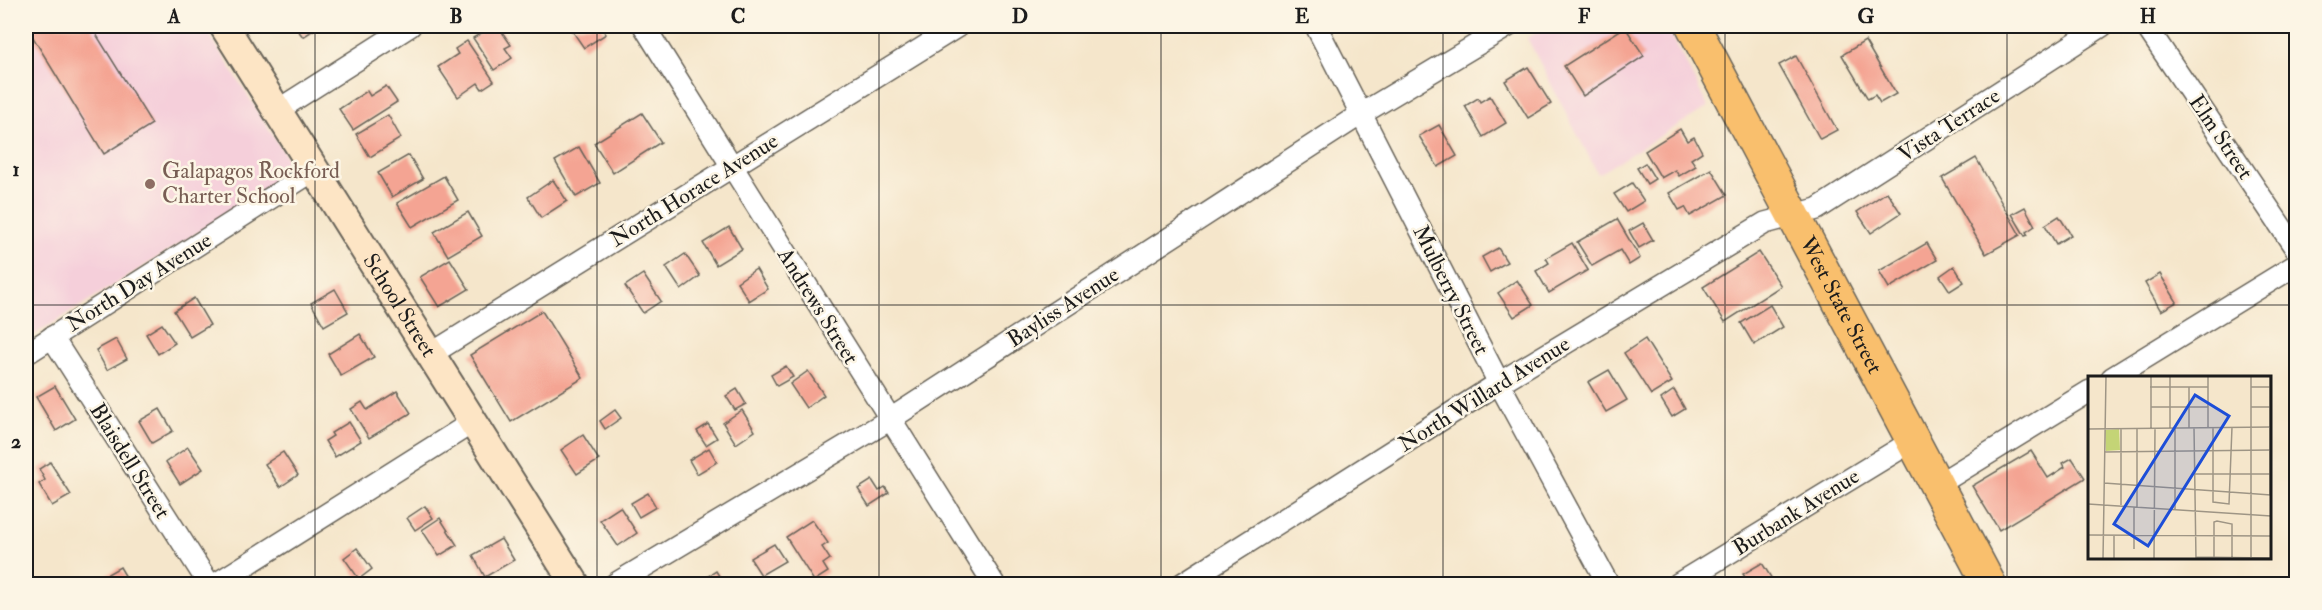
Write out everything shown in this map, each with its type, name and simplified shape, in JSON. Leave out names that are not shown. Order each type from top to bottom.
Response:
[{"type":"main road","name":"School Street","points":[[224,26],[575,585]]},
{"type":"main road","name":"West State Street","points":[[1693,26],[1989,585]]},
{"type":"street","points":[[278,110],[410,26]]},
{"type":"street","name":"Andrews Street","points":[[644,26],[994,585]]},
{"type":"street","name":"North Horace Avenue","points":[[431,354],[958,26]]},
{"type":"street","name":"Mulberry Street","points":[[1316,26],[1499,383],[1608,585]]},
{"type":"street","name":"Bayliss Avenue","points":[[615,585],[889,420],[1361,114],[1508,26]]},
{"type":"street","name":"Vista Terrace","points":[[1792,215],[1817,209],[2102,26]]},
{"type":"street","name":"Elm Street","points":[[2146,26],[2296,249]]},
{"type":"street","name":"North Day Avenue","points":[[26,354],[314,171]]},
{"type":"street","name":"North Willard Avenue","points":[[1182,585],[1499,383],[1765,223],[1792,215]]},
{"type":"street","points":[[2115,376],[2296,265]]},
{"type":"street","name":"Blaisdell Street","points":[[52,337],[209,585]]},
{"type":"street","points":[[1937,485],[2088,393]]},
{"type":"street","points":[[216,585],[473,423]]},
{"type":"street","name":"Burbank Avenue","points":[[1678,585],[1914,440]]},
{"type":"shaded area","name":"Galapagos Rockford Charter School","points":[[26,26],[204,26],[287,161],[282,176],[272,186],[26,340]]},
{"type":"shaded area","points":[[1548,26],[1667,26],[1708,107],[1598,174],[1527,38]]},
{"type":"building","points":[[26,26],[91,26],[152,124],[104,154],[28,29],[26,30]]},
{"type":"building","points":[[295,26],[320,26],[303,37]]},
{"type":"building","points":[[493,26],[498,26],[511,45],[505,48],[512,58],[494,70],[473,38]]},
{"type":"building","points":[[576,26],[600,26],[606,34],[584,48],[571,29]]},
{"type":"building","points":[[1625,27],[1644,56],[1583,96],[1564,66]]},
{"type":"building","points":[[467,41],[494,81],[482,89],[478,83],[458,97],[438,67],[458,54],[455,49]]},
{"type":"building","points":[[1865,41],[1896,94],[1880,103],[1875,95],[1868,99],[1842,55]]},
{"type":"building","points":[[1796,56],[1837,130],[1820,139],[1779,65]]},
{"type":"building","points":[[1528,67],[1551,104],[1528,118],[1505,81]]},
{"type":"building","points":[[386,86],[397,102],[353,130],[339,109],[367,91],[370,96]]},
{"type":"building","points":[[1490,96],[1506,123],[1483,137],[1465,106],[1478,98],[1480,102]]},
{"type":"building","points":[[642,113],[661,142],[613,173],[594,143]]},
{"type":"building","points":[[388,115],[401,138],[370,157],[356,134]]},
{"type":"building","points":[[1439,125],[1457,156],[1438,167],[1419,136]]},
{"type":"building","points":[[1680,129],[1687,141],[1694,137],[1702,152],[1691,159],[1696,166],[1679,176],[1675,170],[1661,178],[1645,151]]},
{"type":"building","points":[[579,147],[600,183],[576,197],[555,161]]},
{"type":"building","points":[[409,155],[423,179],[392,197],[378,173]]},
{"type":"building","points":[[1976,158],[2020,235],[1986,254],[1942,178]]},
{"type":"building","points":[[1645,163],[1655,179],[1647,184],[1637,168]]},
{"type":"building","points":[[1711,169],[1727,195],[1690,216],[1685,207],[1679,210],[1669,193]]},
{"type":"building","points":[[444,176],[458,200],[412,227],[397,203]]},
{"type":"building","points":[[553,180],[567,201],[541,218],[528,197]]},
{"type":"building","points":[[1632,183],[1644,201],[1626,212],[1614,194]]},
{"type":"building","points":[[1887,192],[1901,213],[1871,233],[1857,212]]},
{"type":"building","points":[[2025,207],[2035,226],[2026,232],[2028,235],[2025,236],[2012,214]]},
{"type":"building","points":[[468,212],[482,236],[448,256],[434,232]]},
{"type":"building","points":[[2059,216],[2071,235],[2056,244],[2045,225]]},
{"type":"building","points":[[1617,219],[1640,258],[1629,265],[1620,250],[1592,266],[1577,242]]},
{"type":"building","points":[[1643,223],[1653,240],[1639,248],[1629,231]]},
{"type":"building","points":[[729,227],[742,249],[716,265],[703,243]]},
{"type":"building","points":[[1572,243],[1588,270],[1549,293],[1536,271],[1549,263],[1546,258]]},
{"type":"building","points":[[1927,243],[1937,260],[1889,288],[1879,271]]},
{"type":"building","points":[[1498,248],[1507,262],[1490,272],[1482,257]]},
{"type":"building","points":[[1759,252],[1781,286],[1725,322],[1703,287]]},
{"type":"building","points":[[685,254],[700,276],[681,290],[666,267]]},
{"type":"building","points":[[450,259],[469,289],[439,307],[420,277]]},
{"type":"building","points":[[1954,266],[1964,282],[1950,291],[1940,276]]},
{"type":"building","points":[[756,269],[768,289],[749,301],[737,282]]},
{"type":"building","points":[[643,274],[661,301],[643,313],[625,286]]},
{"type":"building","points":[[2160,274],[2177,302],[2161,311],[2145,283]]},
{"type":"building","points":[[1517,280],[1533,305],[1514,317],[1498,293]]},
{"type":"building","points":[[335,289],[348,312],[324,326],[311,303]]},
{"type":"building","points":[[194,298],[210,325],[190,337],[174,311]]},
{"type":"building","points":[[1770,305],[1783,327],[1754,345],[1741,323]]},
{"type":"building","points":[[542,311],[583,378],[511,422],[470,355]]},
{"type":"building","points":[[162,324],[175,343],[158,354],[146,334]]},
{"type":"building","points":[[360,334],[374,357],[341,376],[328,354]]},
{"type":"building","points":[[116,339],[127,359],[107,370],[96,350]]},
{"type":"building","points":[[1645,339],[1672,382],[1651,395],[1624,353]]},
{"type":"building","points":[[786,366],[793,377],[777,386],[771,375]]},
{"type":"building","points":[[1609,370],[1627,400],[1606,412],[1588,382]]},
{"type":"building","points":[[808,371],[824,395],[806,408],[790,384]]},
{"type":"building","points":[[55,386],[75,419],[56,431],[36,397]]},
{"type":"building","points":[[737,389],[746,404],[735,410],[726,396]]},
{"type":"building","points":[[1674,390],[1685,409],[1672,417],[1661,399]]},
{"type":"building","points":[[397,391],[411,413],[369,438],[351,409],[362,402],[367,410]]},
{"type":"building","points":[[160,409],[173,431],[152,443],[139,421]]},
{"type":"building","points":[[615,410],[621,418],[605,429],[600,421]]},
{"type":"building","points":[[742,410],[755,431],[736,444],[723,423]]},
{"type":"building","points":[[349,422],[361,441],[335,457],[325,441],[333,436],[331,433]]},
{"type":"building","points":[[708,424],[717,438],[706,445],[697,431]]},
{"type":"building","points":[[583,435],[599,460],[577,474],[561,450]]},
{"type":"building","points":[[188,447],[203,469],[180,484],[166,462]]},
{"type":"building","points":[[709,448],[717,462],[697,474],[689,460]]},
{"type":"building","points":[[2031,451],[2048,478],[2065,467],[2063,463],[2072,458],[2085,478],[1999,530],[1972,486]]},
{"type":"building","points":[[283,452],[298,475],[280,487],[265,464]]},
{"type":"building","points":[[50,462],[71,495],[52,506],[39,484],[45,480],[39,469]]},
{"type":"building","points":[[872,480],[879,491],[885,487],[889,493],[869,506],[858,489]]},
{"type":"building","points":[[648,493],[656,507],[639,517],[631,503]]},
{"type":"building","points":[[425,506],[433,518],[415,530],[407,518]]},
{"type":"building","points":[[620,507],[637,533],[618,546],[600,520]]},
{"type":"building","points":[[440,518],[457,545],[439,556],[422,530]]},
{"type":"building","points":[[812,520],[828,543],[822,547],[830,559],[823,564],[828,572],[814,581],[786,537]]},
{"type":"building","points":[[501,539],[514,560],[485,577],[473,555]]},
{"type":"building","points":[[774,544],[785,561],[761,575],[750,558]]},
{"type":"building","points":[[357,548],[372,569],[359,579],[344,558]]},
{"type":"building","points":[[1762,563],[1775,584],[1749,584],[1743,574]]},
{"type":"building","points":[[120,567],[130,584],[108,584],[111,582],[106,575]]},
{"type":"building","points":[[716,571],[724,584],[700,584],[699,582]]},
{"type":"place","name":"Galapagos Rockford Charter School","points":[[150,184]]}]
